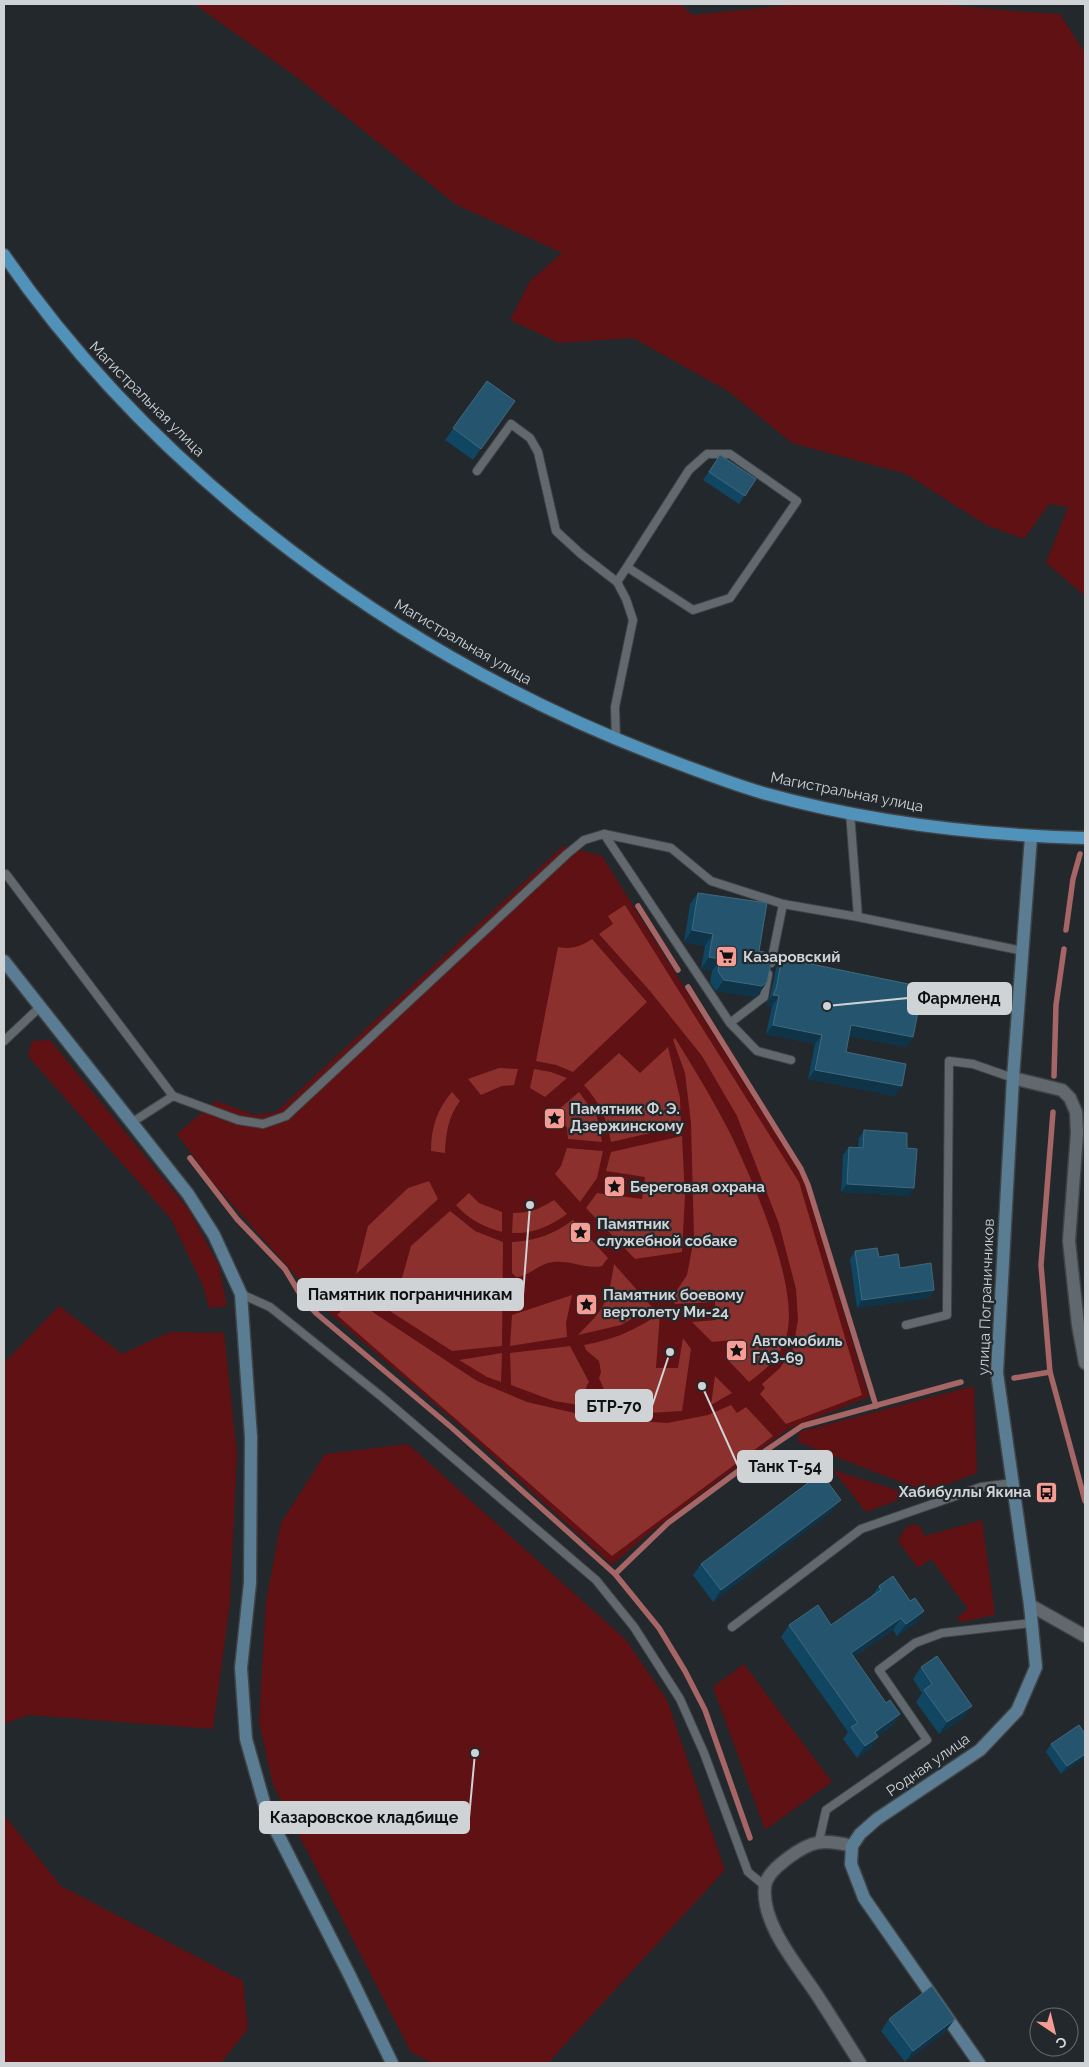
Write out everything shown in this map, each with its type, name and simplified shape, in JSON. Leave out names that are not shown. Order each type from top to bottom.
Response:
[{"type":"main road","name":"Магистральная улица","points":[[4,255],[56,326],[95,372],[136,414],[202,476],[260,527],[331,580],[394,622],[470,667],[541,705],[616,740],[685,766],[763,792],[850,813],[938,827],[1030,837],[1085,838]]},
{"type":"street","name":"улица Пограничников","points":[[1030,837],[1013,1078],[997,1372],[1030,1605]]},
{"type":"street","points":[[4,960],[188,1194],[214,1235],[241,1294],[251,1437],[250,1583],[241,1668],[246,1739],[267,1813],[392,2063]]},
{"type":"street","points":[[1013,1078],[1062,1090],[1070,1098],[1076,1112],[1077,1134],[1069,1241],[1078,1325],[1085,1363]]},
{"type":"street","points":[[1030,1605],[1085,1636]]},
{"type":"street","name":"Родная улица","points":[[852,1846],[860,1834],[878,1819],[980,1750],[1017,1711],[1036,1667],[1030,1605]]},
{"type":"street","points":[[860,2063],[776,1933],[765,1904],[764,1886],[778,1865],[802,1848],[819,1841],[830,1841],[852,1846],[850,1864],[864,1898],[979,2063]]},
{"type":"lane","points":[[477,471],[510,424],[530,438],[538,452],[556,530],[581,554],[617,582],[626,599],[633,620],[616,707],[616,740]]},
{"type":"lane","points":[[617,582],[689,470],[707,454],[730,454],[797,501],[730,598],[693,610],[627,567]]},
{"type":"lane","points":[[850,813],[858,917]]},
{"type":"lane","points":[[4,875],[6,874],[173,1096],[238,1120],[263,1124],[286,1116],[567,854],[584,840],[604,834],[671,848],[711,881],[783,904],[858,917],[1023,951]]},
{"type":"lane","points":[[604,834],[730,1023],[757,1051],[791,1060]]},
{"type":"lane","points":[[730,1023],[764,997],[783,904]]},
{"type":"lane","points":[[4,1041],[40,1007]]},
{"type":"lane","points":[[906,1326],[947,1315],[949,1061],[973,1064],[1013,1078]]},
{"type":"lane","points":[[131,1123],[173,1096]]},
{"type":"lane","points":[[241,1294],[270,1307],[382,1397],[596,1580],[634,1627],[680,1699],[704,1753],[748,1872],[764,1886]]},
{"type":"lane","points":[[732,1627],[861,1528],[981,1487],[1012,1483]]},
{"type":"lane","points":[[819,1841],[826,1810],[926,1740],[879,1670],[915,1643],[942,1633],[1031,1623]]},
{"type":"shaded area","points":[[194,4],[680,4],[693,15],[797,4],[937,4],[1060,14],[1085,53],[1085,596],[1046,563],[1068,507],[1049,504],[1024,539],[986,525],[906,474],[792,443],[728,391],[633,338],[559,343],[510,320],[530,281],[562,253],[455,204],[295,76]]},
{"type":"shaded area","points":[[563,846],[602,856],[803,1177],[869,1397],[788,1429],[648,1534],[612,1565],[458,1424],[329,1313],[214,1184],[177,1134],[216,1101],[255,1115],[276,1112]]},
{"type":"shaded area","points":[[625,905],[799,1182],[862,1395],[786,1424],[760,1394],[765,1388],[762,1384],[780,1368],[793,1349],[798,1320],[796,1289],[779,1224],[737,1116],[702,1056],[650,991],[599,934],[613,924],[608,916]]},
{"type":"shaded area","points":[[592,939],[647,1002],[573,1072],[556,1065],[536,1061],[558,947],[576,947]]},
{"type":"shaded area","points":[[675,1038],[705,1087],[732,1137],[763,1210],[782,1269],[788,1298],[789,1323],[784,1343],[769,1365],[749,1382],[725,1357],[744,1355],[743,1339],[712,1342],[692,1322],[716,1320],[715,1302],[675,1304],[671,1299],[687,1275],[694,1238],[691,1123],[685,1073],[673,1040]]},
{"type":"shaded area","points":[[50,1040],[189,1210],[219,1266],[227,1306],[209,1308],[203,1286],[171,1219],[28,1056],[32,1041]]},
{"type":"shaded area","points":[[668,1047],[680,1098],[681,1126],[611,1142],[602,1112],[584,1085],[619,1053],[640,1073]]},
{"type":"shaded area","points":[[499,1068],[518,1069],[514,1085],[502,1086],[481,1095],[468,1079]]},
{"type":"shaded area","points":[[534,1069],[551,1072],[567,1078],[545,1097],[530,1088]]},
{"type":"shaded area","points":[[452,1092],[460,1101],[448,1126],[445,1153],[431,1151],[432,1134],[436,1119],[442,1105]]},
{"type":"shaded area","points":[[579,1092],[597,1117],[602,1142],[568,1139],[567,1128],[557,1111]]},
{"type":"shaded area","points":[[682,1136],[685,1196],[682,1252],[635,1259],[586,1208],[597,1193],[642,1199],[645,1177],[606,1171],[611,1152]]},
{"type":"shaded area","points":[[567,1148],[603,1151],[597,1178],[580,1202],[555,1174],[561,1166]]},
{"type":"shaded area","points":[[429,1181],[438,1199],[356,1274],[368,1226],[408,1188]]},
{"type":"shaded area","points":[[469,1193],[479,1203],[502,1212],[502,1232],[477,1222],[456,1205]]},
{"type":"shaded area","points":[[554,1200],[567,1214],[541,1228],[527,1232],[512,1233],[513,1213],[535,1210]]},
{"type":"shaded area","points":[[450,1211],[475,1231],[503,1242],[502,1346],[452,1351],[379,1304],[402,1278],[411,1246]]},
{"type":"shaded area","points":[[573,1220],[608,1258],[602,1266],[589,1267],[555,1262],[544,1264],[520,1277],[516,1277],[512,1273],[512,1242],[544,1236]]},
{"type":"shaded area","points":[[614,1264],[652,1307],[621,1325],[578,1335],[595,1318],[604,1304],[610,1288]]},
{"type":"shaded area","points":[[572,1295],[566,1323],[567,1337],[510,1346],[512,1315]]},
{"type":"shaded area","points":[[353,1299],[477,1381],[527,1402],[596,1418],[667,1423],[708,1415],[731,1405],[737,1413],[746,1407],[773,1436],[612,1556],[337,1315]]},
{"type":"shaded area","points":[[59,1306],[122,1354],[170,1332],[224,1333],[237,1454],[230,1602],[213,1729],[29,1715],[4,1724],[4,1363]]},
{"type":"shaded area","points":[[660,1314],[656,1368],[678,1368],[683,1338],[691,1349],[682,1411],[650,1413],[613,1410],[599,1378],[601,1372],[599,1361],[586,1350],[584,1345],[624,1334]]},
{"type":"shaded area","points":[[570,1346],[589,1382],[586,1389],[587,1396],[590,1401],[600,1405],[603,1409],[554,1401],[511,1385],[510,1353]]},
{"type":"shaded area","points":[[502,1353],[501,1382],[487,1377],[459,1360]]},
{"type":"shaded area","points":[[715,1376],[732,1393],[711,1405]]},
{"type":"shaded area","points":[[974,1386],[977,1473],[926,1492],[798,1442],[799,1432]]},
{"type":"shaded area","points":[[408,1444],[626,1640],[667,1700],[725,1870],[548,2063],[431,2063],[411,2052],[273,1785],[259,1722],[266,1601],[281,1523],[325,1454]]},
{"type":"shaded area","points":[[833,1470],[912,1495],[866,1512]]},
{"type":"shaded area","points":[[982,1520],[995,1615],[961,1622],[957,1618],[968,1609],[931,1559],[918,1568],[898,1541],[905,1528],[914,1524],[920,1527],[925,1536]]},
{"type":"shaded area","points":[[744,1664],[832,1782],[765,1830],[713,1687]]},
{"type":"shaded area","points":[[4,1815],[61,1886],[243,1981],[248,2029],[221,2063],[4,2063]]},
{"type":"building","points":[[487,381],[515,401],[481,449],[453,428]]},
{"type":"building","points":[[720,455],[756,479],[745,496],[709,472]]},
{"type":"building","name":"Казаровский","points":[[698,893],[767,903],[759,951],[773,954],[767,982],[762,986],[724,980],[718,971],[720,959],[709,957],[713,934],[692,930]]},
{"type":"building","points":[[782,958],[923,987],[913,1037],[851,1025],[846,1052],[906,1064],[902,1086],[815,1070],[822,1035],[773,1025],[779,996],[773,995]]},
{"type":"building","points":[[864,1130],[907,1133],[907,1148],[917,1149],[914,1188],[847,1184],[849,1147],[863,1148]]},
{"type":"building","points":[[877,1248],[879,1257],[898,1254],[900,1268],[931,1263],[934,1290],[862,1300],[855,1251]]},
{"type":"building","points":[[821,1473],[841,1500],[721,1590],[701,1564]]},
{"type":"building","points":[[893,1576],[910,1601],[915,1598],[924,1611],[906,1624],[901,1618],[851,1653],[886,1703],[890,1700],[900,1714],[875,1732],[878,1737],[865,1746],[851,1727],[858,1723],[789,1625],[818,1605],[831,1625],[881,1590],[879,1586]]},
{"type":"building","points":[[937,1656],[972,1706],[947,1722],[924,1690],[932,1684],[921,1667]]},
{"type":"building","points":[[1079,1725],[1085,1734],[1085,1754],[1067,1766],[1051,1744]]},
{"type":"building","points":[[932,1986],[955,2019],[913,2051],[889,2019]]},
{"type":"waterway","points":[[1066,930],[1073,879],[1080,854]]},
{"type":"waterway","points":[[638,906],[678,970]]},
{"type":"waterway","points":[[1054,1076],[1056,1005],[1064,949]]},
{"type":"waterway","points":[[688,987],[801,1169],[808,1185],[876,1406]]},
{"type":"waterway","points":[[1053,1112],[1041,1265],[1050,1372],[1085,1501]]},
{"type":"waterway","points":[[190,1158],[237,1219],[285,1269],[303,1299],[317,1314],[451,1427],[615,1574],[668,1523],[802,1426],[961,1382]]},
{"type":"waterway","points":[[1014,1378],[1050,1372]]},
{"type":"waterway","points":[[615,1574],[659,1628],[685,1671],[705,1710],[750,1838]]},
{"type":"place","name":"Казаровский","points":[[727,957]]},
{"type":"place","name":"Фармленд","points":[[827,1006]]},
{"type":"place","name":"Памятник Ф. Э. Дзержинскому","points":[[554,1118]]},
{"type":"place","name":"Береговая охрана","points":[[614,1187]]},
{"type":"place","name":"Памятник пограничникам","points":[[530,1205]]},
{"type":"place","name":"Памятник служебной собаке","points":[[581,1233]]},
{"type":"place","name":"Памятник боевому вертолету Ми-24","points":[[587,1304]]},
{"type":"place","name":"Автомобиль ГАЗ-69","points":[[736,1350]]},
{"type":"place","name":"БТР-70","points":[[670,1352]]},
{"type":"place","name":"Танк Т-54","points":[[702,1386]]},
{"type":"place","name":"Хабибуллы Якина","points":[[1047,1492]]},
{"type":"place","name":"Казаровское кладбище","points":[[475,1753]]}]
